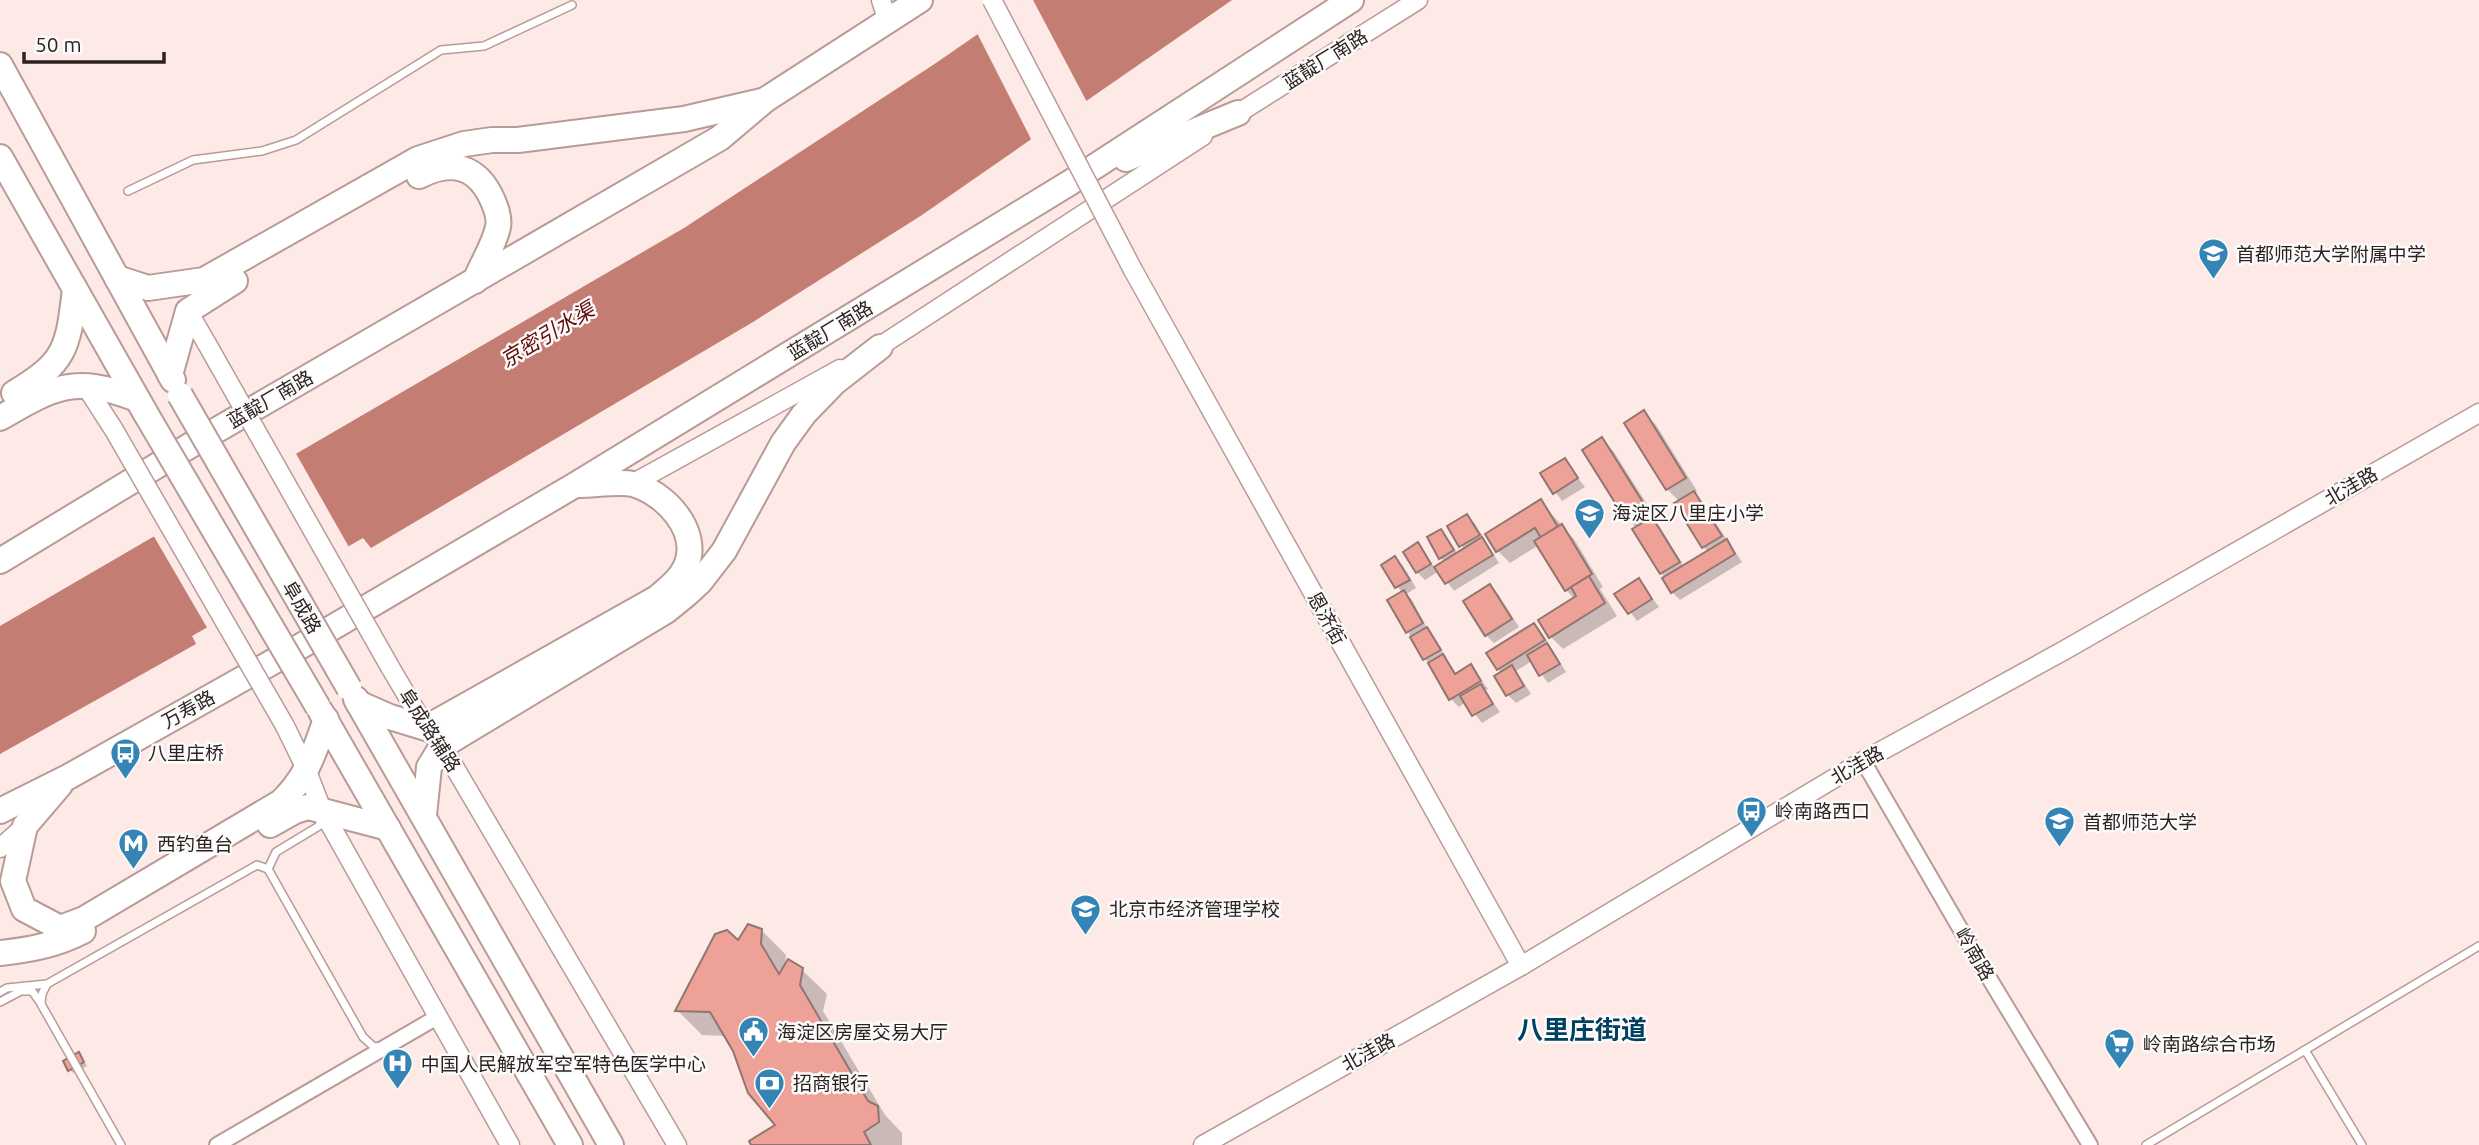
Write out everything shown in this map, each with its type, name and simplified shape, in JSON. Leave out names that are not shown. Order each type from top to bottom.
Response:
[{"type":"highway","name":"蓝靛厂南路","points":[[0,561],[191,445],[720,138],[765,100],[884,11],[920,0]]},
{"type":"highway","name":"蓝靛厂南路","points":[[301,646],[575,485],[1071,182],[1351,0]]},
{"type":"highway","name":"阜成路","points":[[0,65],[175,384],[611,1145]]},
{"type":"highway","points":[[117,278],[148,288],[204,280],[418,159],[464,144],[518,140],[684,119],[765,100]]},
{"type":"highway","points":[[1071,182],[1238,113]]},
{"type":"highway","name":"阜成路","points":[[0,157],[570,1145]]},
{"type":"highway","points":[[175,384],[188,311],[211,295],[408,182],[445,166],[460,167],[476,175],[489,191],[497,209],[499,225],[475,281]]},
{"type":"highway","points":[[0,401],[37,379],[57,363],[65,348],[71,324],[75,289]]},
{"type":"highway","points":[[434,737],[666,611],[687,594],[707,575],[724,551],[783,443],[804,415],[835,382],[880,347]]},
{"type":"highway","points":[[0,418],[44,393],[70,386],[111,389],[142,407]]},
{"type":"highway","points":[[424,815],[434,737],[657,598],[680,578],[687,564],[690,548],[685,528],[675,511],[657,496],[632,484],[575,485]]},
{"type":"highway","name":"万寿路","points":[[0,811],[68,777],[301,646]]},
{"type":"highway","points":[[353,695],[390,717],[434,737]]},
{"type":"highway","points":[[68,777],[25,826],[13,881],[24,909],[60,928],[84,919],[281,802],[295,789],[307,771],[322,713]]},
{"type":"highway","points":[[0,953],[36,948],[65,940],[295,811],[308,807],[388,828]]},
{"type":"street","name":"恩济街","points":[[992,0],[1133,270],[1521,966]]},
{"type":"street","name":"蓝靛厂南路","points":[[632,484],[880,347],[1238,113],[1418,0]]},
{"type":"street","name":"阜成路辅路","points":[[188,311],[390,667],[677,1145]]},
{"type":"street","points":[[85,385],[114,430],[285,726],[323,811],[510,1145]]},
{"type":"street","name":"北洼路","points":[[1203,1145],[1521,966],[1863,761],[2063,651],[2479,413]]},
{"type":"street","name":"岭南路","points":[[1863,761],[2090,1145]]},
{"type":"street","points":[[0,848],[25,826]]},
{"type":"street","points":[[217,1145],[439,1016]]},
{"type":"lane","points":[[128,191],[193,160],[262,151],[296,140],[441,50],[484,46],[572,5]]},
{"type":"lane","points":[[268,869],[276,852],[319,826],[323,811]]},
{"type":"lane","points":[[0,992],[8,988],[47,984],[257,865],[268,869],[363,1037],[374,1047],[387,1046]]},
{"type":"lane","points":[[2146,1145],[2479,946]]},
{"type":"lane","points":[[41,1003],[47,984]]},
{"type":"lane","points":[[0,1002],[21,991],[32,991],[121,1145]]},
{"type":"lane","points":[[2305,1050],[2362,1145]]},
{"type":"water","name":"京密引水渠","points":[[1027,0],[1232,0],[922,215],[753,322],[371,548],[363,538],[192,636],[196,644],[0,754],[0,626],[684,228]]},
{"type":"pier","points":[[1021,0],[1033,0],[1088,104],[1033,143],[976,31]]},
{"type":"pier","points":[[294,450],[350,549],[209,631],[152,533]]},
{"type":"building","points":[[1644,410],[1686,478],[1666,490],[1624,423]]},
{"type":"building","points":[[1602,437],[1644,504],[1624,517],[1582,450]]},
{"type":"building","points":[[1565,458],[1578,478],[1553,494],[1540,473]]},
{"type":"building","points":[[1694,491],[1722,536],[1702,548],[1674,503]]},
{"type":"building","points":[[1541,499],[1558,527],[1541,538],[1535,528],[1496,552],[1485,534]]},
{"type":"building","points":[[1467,514],[1480,535],[1459,547],[1447,526]]},
{"type":"building","points":[[1652,517],[1680,562],[1660,574],[1632,529]]},
{"type":"building","points":[[1562,524],[1592,574],[1565,591],[1534,541]]},
{"type":"building","points":[[1441,529],[1454,550],[1439,559],[1427,537]]},
{"type":"building","points":[[1482,537],[1493,555],[1445,584],[1434,567]]},
{"type":"building","points":[[1727,539],[1735,554],[1671,593],[1662,578]]},
{"type":"building","points":[[1418,542],[1431,564],[1416,573],[1403,552]]},
{"type":"building","points":[[1395,556],[1410,580],[1395,588],[1381,565]]},
{"type":"building","points":[[1589,576],[1605,603],[1549,638],[1538,620],[1576,596],[1571,587]]},
{"type":"building","points":[[1639,578],[1652,599],[1628,614],[1614,594]]},
{"type":"building","points":[[1490,584],[1512,619],[1485,636],[1463,601]]},
{"type":"building","points":[[1404,590],[1423,623],[1406,633],[1387,600]]},
{"type":"building","points":[[1534,623],[1545,640],[1497,670],[1486,653]]},
{"type":"building","points":[[1427,627],[1441,650],[1423,660],[1410,637]]},
{"type":"building","points":[[1547,643],[1560,664],[1539,676],[1527,655]]},
{"type":"building","points":[[1443,654],[1455,674],[1471,664],[1481,681],[1449,700],[1428,663]]},
{"type":"building","points":[[1512,665],[1524,686],[1506,696],[1494,676]]},
{"type":"building","points":[[1481,684],[1493,704],[1472,716],[1460,696]]},
{"type":"building","points":[[748,924],[762,929],[761,944],[779,974],[788,959],[803,968],[800,985],[868,1101],[878,1106],[879,1122],[864,1132],[871,1145],[751,1145],[749,1141],[775,1125],[748,1093],[733,1051],[710,1012],[675,1011],[715,934],[727,930],[738,940]]},
{"type":"building","points":[[79,1052],[84,1062],[68,1071],[63,1061]]},
{"type":"place","name":"首都师范大学附属中学","points":[[2213,281]]},
{"type":"place","name":"海淀区八里庄小学","points":[[1589,540]]},
{"type":"place","name":"八里庄桥","points":[[125,780]]},
{"type":"place","name":"岭南路西口","points":[[1752,838]]},
{"type":"place","name":"首都师范大学","points":[[2060,849]]},
{"type":"place","name":"西钓鱼台","points":[[134,871]]},
{"type":"place","name":"北京市经济管理学校","points":[[1086,936]]},
{"type":"place","name":"海淀区房屋交易大厅","points":[[754,1059]]},
{"type":"place","name":"岭南路综合市场","points":[[2120,1071]]},
{"type":"place","name":"中国人民解放军空军特色医学中心","points":[[398,1091]]},
{"type":"place","name":"招商银行","points":[[770,1110]]},
{"type":"district","name":"八里庄街道","points":[[1582,1029]]}]
